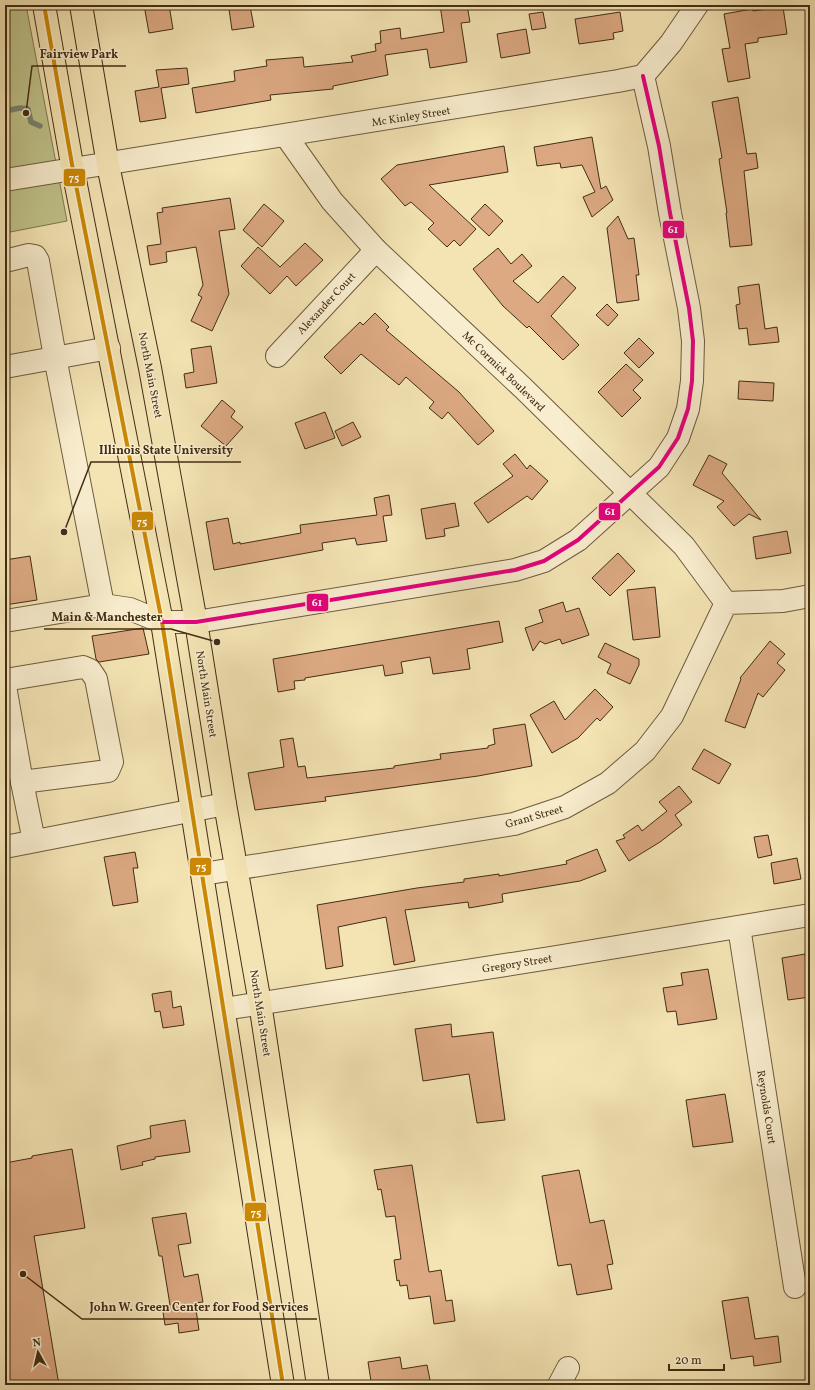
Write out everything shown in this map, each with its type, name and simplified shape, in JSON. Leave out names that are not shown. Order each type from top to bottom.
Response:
[{"type":"main road","name":"North Main Street","points":[[44,5],[150,368],[196,622],[225,804],[260,1003],[318,1385]]},
{"type":"main road","name":"North Main Street","points":[[81,5],[91,167],[109,348],[162,622],[283,1385]]},
{"type":"street","points":[[5,621],[103,605],[130,609],[162,622],[196,622],[515,570],[544,561],[578,540],[630,494],[658,467],[678,438],[688,409],[692,381],[693,342],[689,308],[671,220],[660,146],[642,76],[671,43],[696,5]]},
{"type":"street","name":"Mc Kinley Street","points":[[5,180],[286,136],[642,76]]},
{"type":"street","name":"Mc Cormick Boulevard","points":[[286,136],[332,201],[376,250],[523,388],[684,546],[726,603]]},
{"type":"street","name":"Alexander Court","points":[[277,356],[376,250]]},
{"type":"street","points":[[5,261],[29,255],[35,256],[38,260],[55,357],[103,605]]},
{"type":"street","points":[[5,367],[109,348]]},
{"type":"street","points":[[726,603],[783,601],[810,596]]},
{"type":"street","name":"Grant Street","points":[[203,874],[514,824],[566,807],[608,783],[645,751],[672,716],[726,603]]},
{"type":"street","points":[[5,680],[83,667],[90,670],[96,679],[112,762],[108,771],[22,782]]},
{"type":"street","points":[[5,686],[34,841]]},
{"type":"street","points":[[5,847],[225,804]]},
{"type":"street","name":"Gregory Street","points":[[224,1009],[810,915]]},
{"type":"street","name":"Reynolds Court","points":[[740,927],[795,1286]]},
{"type":"green space","points":[[5,5],[26,5],[67,221],[5,233]]},
{"type":"building","points":[[144,5],[169,5],[173,29],[149,33]]},
{"type":"building","points":[[440,5],[467,5],[470,22],[461,23],[467,62],[430,68],[427,49],[385,55],[388,75],[333,86],[333,89],[270,95],[271,100],[196,113],[192,88],[235,81],[234,71],[267,66],[266,60],[303,57],[304,67],[353,62],[351,56],[376,51],[375,44],[381,43],[380,31],[400,28],[401,39],[444,32]]},
{"type":"building","points":[[250,6],[254,27],[232,30],[229,9]]},
{"type":"building","points":[[783,7],[787,34],[758,38],[758,42],[745,44],[750,78],[728,82],[722,49],[730,48],[724,14],[752,9],[753,11]]},
{"type":"building","points":[[543,12],[546,28],[532,30],[529,14]]},
{"type":"building","points":[[620,12],[623,31],[613,33],[614,39],[579,44],[575,19]]},
{"type":"building","points":[[526,29],[530,53],[501,58],[497,34]]},
{"type":"building","points":[[187,68],[189,84],[161,88],[166,118],[140,122],[135,91],[159,87],[156,70]]},
{"type":"building","points":[[738,97],[747,154],[756,153],[758,168],[744,171],[752,245],[730,247],[727,213],[719,159],[722,158],[712,102]]},
{"type":"building","points":[[592,137],[601,189],[606,186],[613,200],[592,217],[583,197],[595,192],[582,165],[561,168],[560,163],[537,166],[534,147]]},
{"type":"building","points":[[504,146],[508,172],[429,185],[476,229],[460,246],[454,240],[447,247],[428,229],[434,223],[411,202],[405,206],[381,179],[397,165]]},
{"type":"building","points":[[230,198],[235,229],[219,231],[229,294],[212,331],[191,321],[202,297],[198,295],[203,285],[196,247],[166,252],[167,262],[150,265],[147,246],[161,244],[157,213],[163,212],[162,208]]},
{"type":"building","points":[[264,204],[284,221],[262,247],[243,230]]},
{"type":"building","points":[[485,204],[503,221],[489,236],[471,219]]},
{"type":"building","points":[[618,216],[628,239],[634,238],[639,275],[636,275],[639,300],[617,303],[607,228]]},
{"type":"building","points":[[305,243],[323,260],[296,286],[287,276],[270,294],[241,266],[258,247],[280,267]]},
{"type":"building","points":[[498,248],[511,264],[522,254],[532,266],[513,281],[538,303],[563,276],[576,288],[551,316],[579,345],[563,360],[529,326],[527,328],[503,306],[473,269]]},
{"type":"building","points":[[759,284],[765,329],[777,327],[779,342],[749,345],[747,328],[739,329],[736,305],[740,304],[738,287]]},
{"type":"building","points":[[607,304],[618,315],[608,326],[596,315]]},
{"type":"building","points":[[375,313],[389,327],[386,330],[459,392],[494,431],[478,445],[448,412],[442,419],[429,408],[434,402],[406,377],[399,385],[361,354],[341,374],[324,357],[360,322],[363,325]]},
{"type":"building","points":[[639,338],[654,353],[639,368],[624,353]]},
{"type":"building","points":[[211,346],[217,383],[186,388],[184,374],[194,372],[191,349]]},
{"type":"building","points":[[626,364],[643,380],[633,390],[641,398],[622,417],[598,392]]},
{"type":"building","points":[[739,381],[774,383],[773,401],[738,399]]},
{"type":"building","points":[[222,400],[235,411],[231,417],[243,427],[226,446],[201,426]]},
{"type":"building","points":[[325,412],[335,438],[305,449],[295,423]]},
{"type":"building","points":[[353,422],[361,437],[342,446],[335,431]]},
{"type":"building","points":[[515,454],[527,469],[530,465],[548,481],[532,500],[527,496],[488,523],[474,503],[513,476],[503,464]]},
{"type":"building","points":[[709,455],[727,464],[722,473],[761,520],[749,514],[734,526],[717,507],[724,501],[693,485]]},
{"type":"building","points":[[389,495],[392,515],[383,516],[387,541],[357,545],[355,538],[322,543],[323,550],[214,570],[206,522],[228,518],[233,544],[240,542],[240,544],[301,533],[300,525],[377,515],[374,498]]},
{"type":"building","points":[[455,503],[459,526],[444,529],[445,536],[426,539],[421,509]]},
{"type":"building","points":[[787,531],[791,553],[756,559],[753,537]]},
{"type":"building","points":[[618,553],[635,571],[610,596],[592,578]]},
{"type":"building","points":[[30,556],[37,600],[5,605],[5,560]]},
{"type":"building","points":[[655,587],[660,637],[633,640],[627,590]]},
{"type":"building","points":[[563,602],[566,612],[579,608],[589,635],[562,644],[560,639],[545,644],[540,641],[533,651],[525,628],[543,622],[539,610]]},
{"type":"building","points":[[499,621],[503,642],[467,649],[470,669],[433,674],[430,657],[401,662],[403,673],[385,676],[383,665],[305,678],[305,680],[294,681],[295,689],[278,692],[273,659]]},
{"type":"building","points":[[143,628],[149,654],[99,662],[96,659],[92,636]]},
{"type":"building","points":[[770,641],[785,654],[777,663],[785,670],[763,697],[758,693],[745,728],[725,721],[741,679],[740,678]]},
{"type":"building","points":[[605,643],[639,659],[639,665],[630,684],[607,673],[611,664],[598,657]]},
{"type":"building","points":[[595,689],[613,707],[600,721],[597,718],[578,738],[552,753],[530,715],[554,701],[565,720]]},
{"type":"building","points":[[525,724],[532,766],[478,776],[325,797],[326,801],[255,810],[248,773],[284,767],[280,740],[293,738],[298,767],[305,766],[307,778],[394,768],[394,766],[441,759],[440,754],[488,748],[488,746],[495,744],[493,729]]},
{"type":"building","points":[[704,749],[731,764],[719,784],[692,769]]},
{"type":"building","points":[[679,786],[692,802],[675,815],[682,825],[660,842],[629,861],[616,841],[625,838],[623,835],[638,825],[642,831],[667,811],[659,802]]},
{"type":"building","points":[[768,835],[772,855],[758,858],[754,837]]},
{"type":"building","points":[[597,849],[606,871],[580,881],[502,894],[503,902],[469,908],[468,902],[405,910],[415,961],[394,965],[386,917],[338,927],[343,966],[326,969],[317,905],[417,888],[464,882],[464,879],[499,874],[499,876],[567,864],[566,861]]},
{"type":"building","points":[[135,852],[138,868],[133,868],[138,902],[113,906],[104,857]]},
{"type":"building","points":[[797,858],[801,879],[774,884],[771,863]]},
{"type":"building","points":[[805,954],[807,969],[810,969],[810,997],[788,1000],[782,958]]},
{"type":"building","points":[[708,969],[717,1019],[678,1025],[676,1011],[667,1012],[663,988],[683,985],[681,973]]},
{"type":"building","points":[[171,991],[173,1008],[181,1006],[184,1025],[163,1028],[160,1011],[155,1012],[152,994]]},
{"type":"building","points":[[451,1024],[452,1037],[493,1032],[505,1120],[477,1123],[469,1074],[423,1081],[415,1029]]},
{"type":"building","points":[[725,1094],[733,1142],[693,1147],[686,1100]]},
{"type":"building","points":[[185,1120],[190,1152],[155,1157],[155,1159],[142,1162],[143,1165],[121,1170],[117,1146],[151,1138],[150,1126]]},
{"type":"building","points":[[72,1149],[85,1228],[34,1236],[59,1385],[5,1385],[5,1163],[32,1158],[32,1156]]},
{"type":"building","points":[[412,1165],[429,1272],[441,1270],[446,1301],[452,1300],[455,1321],[434,1324],[430,1296],[409,1299],[407,1285],[400,1286],[399,1280],[397,1281],[394,1260],[401,1259],[395,1216],[386,1217],[381,1189],[378,1190],[374,1170]]},
{"type":"building","points":[[579,1170],[590,1223],[604,1220],[613,1264],[607,1265],[612,1289],[577,1295],[571,1264],[558,1266],[542,1176]]},
{"type":"building","points":[[186,1213],[191,1243],[178,1245],[184,1277],[198,1274],[203,1302],[195,1303],[199,1330],[179,1333],[178,1323],[165,1325],[162,1306],[170,1305],[162,1256],[159,1256],[152,1218]]},
{"type":"building","points":[[748,1297],[755,1339],[778,1336],[781,1362],[754,1366],[753,1356],[731,1359],[722,1301]]},
{"type":"building","points":[[400,1357],[402,1369],[427,1365],[431,1385],[379,1385],[378,1381],[371,1381],[368,1362]]},
{"type":"waterway","points":[[5,111],[20,108],[28,109],[31,122],[40,126]]},
{"type":"transit line","name":"75","points":[[44,5],[73,170],[162,622],[283,1385]]},
{"type":"transit line","name":"61","points":[[162,622],[196,622],[515,570],[544,561],[578,540],[659,467],[678,438],[688,409],[692,381],[693,341],[689,308],[670,213],[659,146],[643,76]]},
{"type":"place","name":"Fairview Park","points":[[26,113]]},
{"type":"place","name":"Illinois State University","points":[[64,532]]},
{"type":"place","name":"Main & Manchester","points":[[217,642]]},
{"type":"place","name":"John W. Green Center for Food Services","points":[[23,1274]]}]
